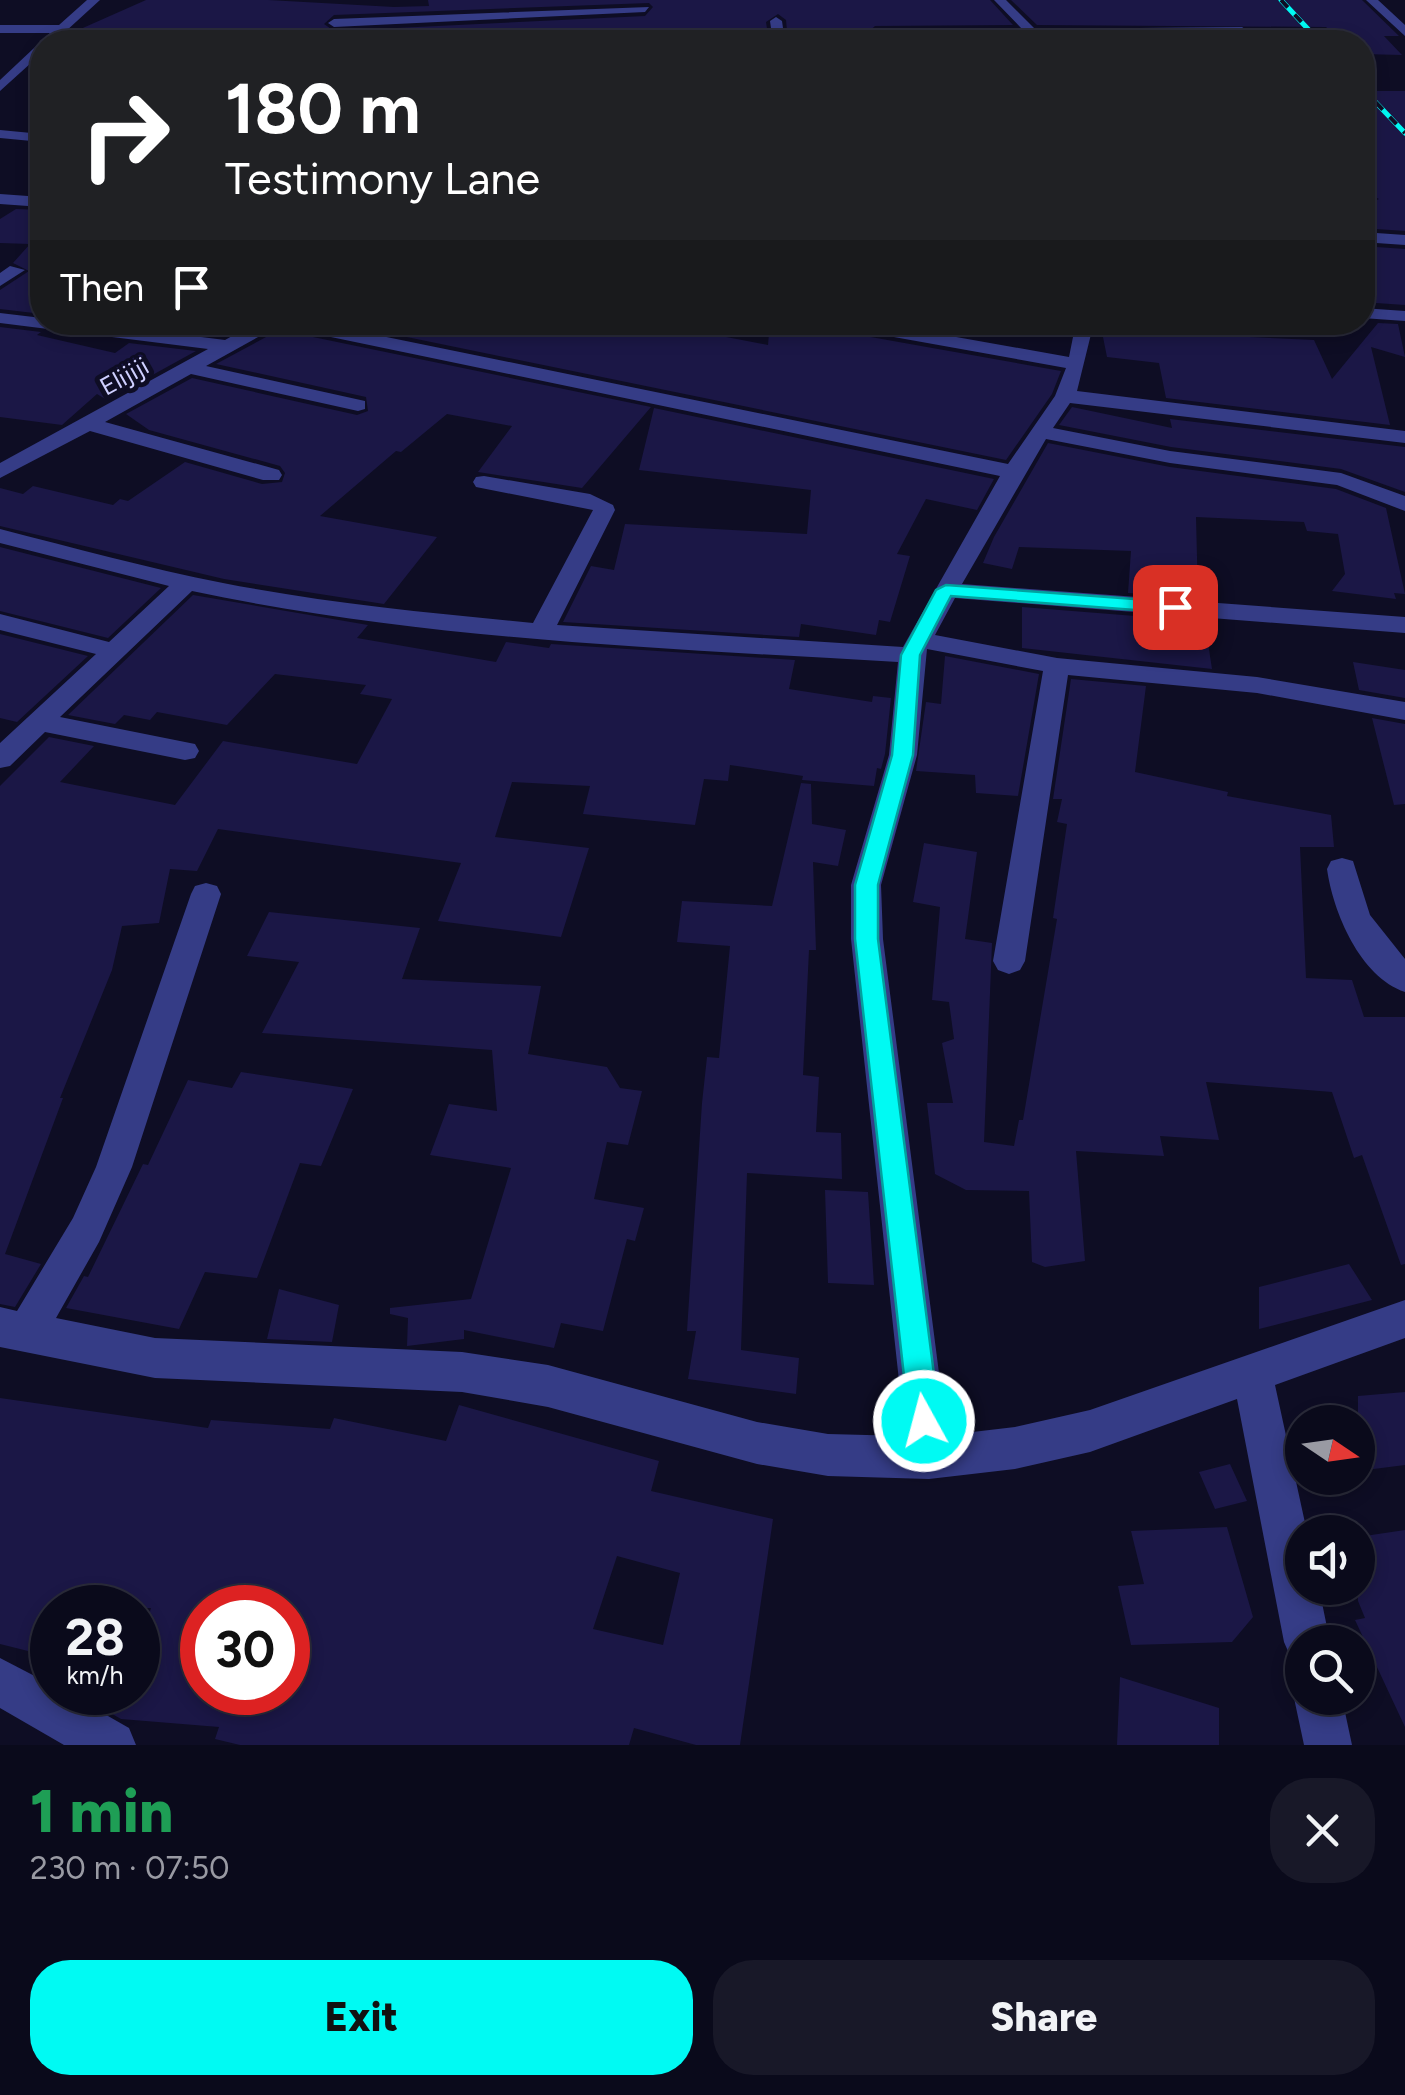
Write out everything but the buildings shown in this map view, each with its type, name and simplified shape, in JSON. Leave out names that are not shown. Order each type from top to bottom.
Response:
[{"type":"street","points":[[0,28],[62,29],[94,0]]},
{"type":"street","points":[[1000,0],[1028,30]]},
{"type":"street","points":[[1372,0],[1405,32]]},
{"type":"street","points":[[334,23],[646,4]]},
{"type":"street","points":[[631,30],[646,4]]},
{"type":"street","points":[[1387,14],[1405,15]]},
{"type":"street","points":[[776,21],[777,30]]},
{"type":"street","points":[[0,87],[30,59]]},
{"type":"street","points":[[0,70],[18,70]]},
{"type":"street","points":[[0,134],[30,137]]},
{"type":"street","points":[[0,200],[30,201]]},
{"type":"street","points":[[1375,238],[1405,240]]},
{"type":"street","points":[[0,281],[16,270]]},
{"type":"street","points":[[1375,315],[1405,316]]},
{"type":"street","points":[[0,318],[30,322]]},
{"type":"street","points":[[139,335],[229,346]]},
{"type":"street","name":"Elijiji","points":[[0,472],[248,335]]},
{"type":"street","points":[[347,335],[1014,472]]},
{"type":"street","points":[[912,335],[1077,364]]},
{"type":"street","points":[[929,1458],[866,939],[866,885],[903,755],[915,647],[1014,472],[1065,396],[1083,335]]},
{"type":"street","points":[[189,368],[358,405]]},
{"type":"street","points":[[1065,396],[1405,437]]},
{"type":"street","points":[[88,424],[272,475]]},
{"type":"street","points":[[1040,432],[1170,458],[1341,479],[1405,504]]},
{"type":"street","points":[[484,482],[602,504],[604,510],[540,633]]},
{"type":"street","points":[[0,536],[186,583],[348,614],[540,633],[915,647],[1057,666],[1257,684],[1405,711]]},
{"type":"street","points":[[0,759],[186,583]]},
{"type":"street","points":[[946,590],[1405,624]]},
{"type":"street","points":[[0,622],[113,652]]},
{"type":"street","points":[[1009,961],[1057,666]]},
{"type":"street","points":[[38,722],[186,751]]},
{"type":"street","points":[[1342,868],[1345,895],[1356,924],[1373,949],[1405,978]]},
{"type":"street","points":[[206,894],[114,1168],[86,1230],[14,1329],[67,1343],[155,1358],[462,1372],[548,1386],[756,1443],[828,1456],[929,1458],[1015,1448],[1090,1431],[1405,1319]]},
{"type":"street","points":[[1252,1372],[1304,1625]]},
{"type":"street","points":[[0,1682],[112,1745]]},
{"type":"street","points":[[1322,1715],[1328,1745]]},
{"type":"railway","points":[[1281,0],[1309,30]]},
{"type":"railway","points":[[1375,102],[1405,133]]},
{"type":"route","points":[[924,1421],[866,939],[866,885],[903,755],[911,655],[946,590],[1175,607]]}]
